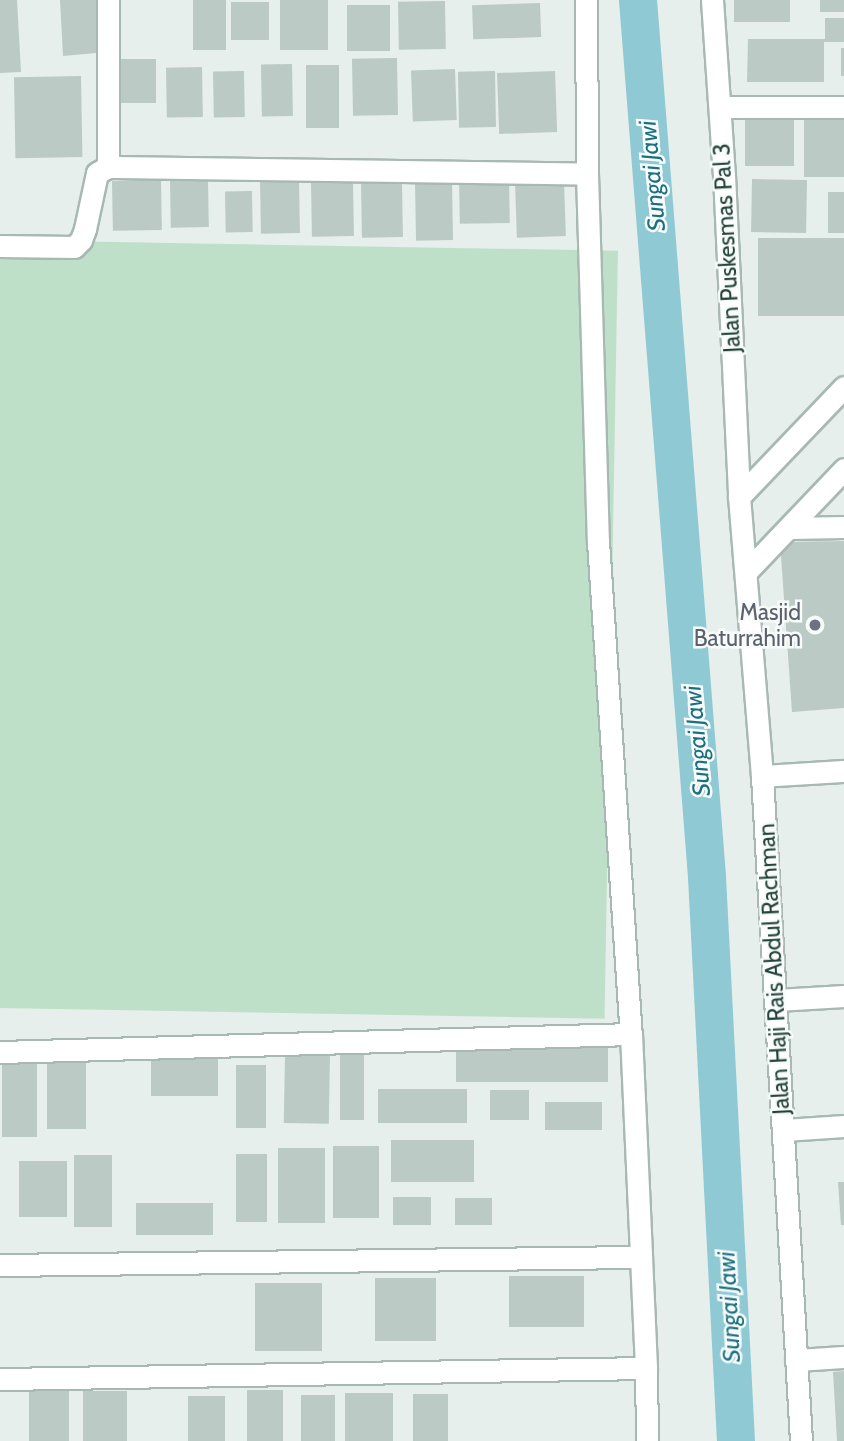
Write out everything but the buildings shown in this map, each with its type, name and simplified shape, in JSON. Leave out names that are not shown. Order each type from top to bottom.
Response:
[{"type":"street","points":[[108,0],[108,167]]},
{"type":"street","points":[[586,0],[587,174],[598,541],[631,1034],[648,1441]]},
{"type":"street","name":"Jalan Puskesmas Pal 3","points":[[712,0],[720,107],[738,497]]},
{"type":"street","points":[[720,107],[844,107]]},
{"type":"street","points":[[0,246],[74,247],[85,229],[97,173],[108,167],[587,174]]},
{"type":"street","points":[[738,497],[844,387]]},
{"type":"street","points":[[747,571],[844,469]]},
{"type":"street","name":"Jalan Haji Rais Abdul Rachman","points":[[738,497],[747,571],[777,1000],[801,1441]]},
{"type":"street","points":[[790,528],[844,527]]},
{"type":"street","points":[[762,776],[844,771]]},
{"type":"street","points":[[777,1000],[844,996]]},
{"type":"street","points":[[0,1052],[631,1034]]},
{"type":"street","points":[[784,1130],[844,1126]]},
{"type":"street","points":[[0,1265],[641,1256]]},
{"type":"street","points":[[796,1360],[844,1357]]},
{"type":"street","points":[[0,1378],[646,1368]]},
{"type":"green space","points":[[0,240],[618,251],[605,1019],[0,1008]]},
{"type":"waterway","name":"Sungai Jawi","points":[[638,0],[707,877],[736,1441]]},
{"type":"place","name":"Masjid Baturrahim","points":[[815,625]]}]
